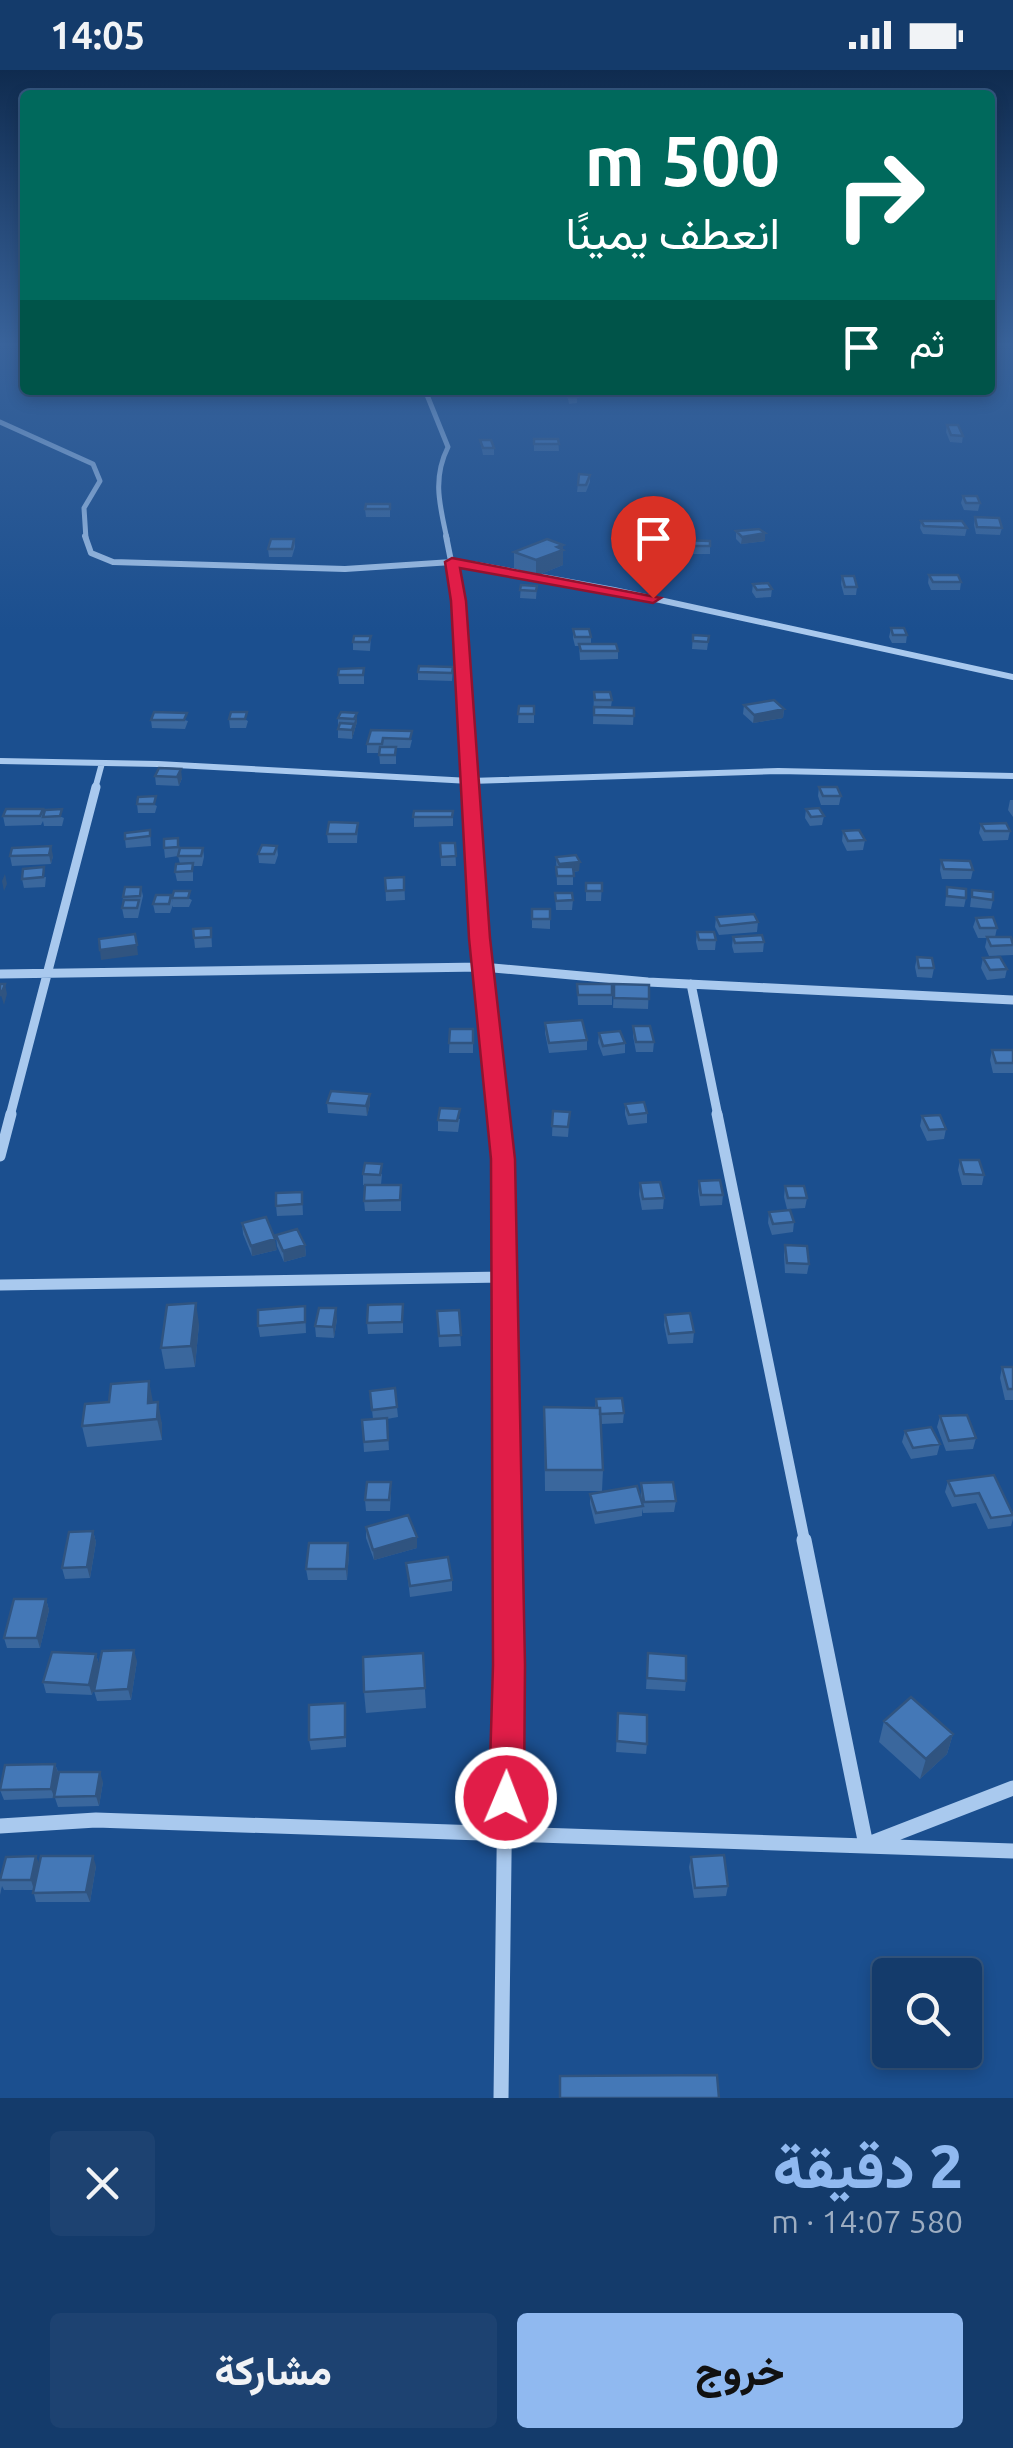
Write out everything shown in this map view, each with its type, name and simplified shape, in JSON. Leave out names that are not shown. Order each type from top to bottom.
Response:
[{"type":"street","points":[[42,441],[94,464],[100,481],[81,508],[81,523],[91,552],[113,562],[346,569],[452,562],[614,590],[1013,677]]},
{"type":"street","points":[[445,441],[448,447],[438,466],[437,490],[459,601],[482,967],[503,1159],[509,1665],[501,2098]]},
{"type":"street","points":[[0,761],[470,781],[778,771],[1013,776]]},
{"type":"street","points":[[0,1156],[102,763]]},
{"type":"street","points":[[0,974],[482,967],[942,1000],[1013,1000]]},
{"type":"street","points":[[691,984],[866,1846]]},
{"type":"street","points":[[0,1285],[504,1277]]},
{"type":"street","points":[[866,1846],[1013,1788]]},
{"type":"street","points":[[0,1826],[96,1820],[1013,1851]]},
{"type":"building","points":[[480,441],[491,441],[494,448],[483,448]]},
{"type":"building","points":[[534,441],[558,441],[559,444],[534,444]]},
{"type":"building","points":[[579,474],[590,475],[586,485],[578,485]]},
{"type":"building","points":[[963,496],[977,496],[980,503],[966,503]]},
{"type":"building","points":[[366,504],[390,504],[390,509],[365,509]]},
{"type":"building","points":[[975,517],[999,518],[1002,528],[977,527]]},
{"type":"building","points":[[921,521],[962,521],[967,528],[924,526]]},
{"type":"building","points":[[759,529],[765,533],[742,537],[736,531]]},
{"type":"building","points":[[271,539],[294,539],[292,549],[268,549]]},
{"type":"building","points":[[547,539],[563,545],[557,547],[563,550],[536,560],[514,552]]},
{"type":"building","points":[[682,540],[710,541],[710,546],[682,546]]},
{"type":"building","points":[[929,575],[958,575],[961,582],[933,582]]},
{"type":"building","points":[[842,576],[854,576],[857,587],[845,587]]},
{"type":"building","points":[[768,583],[772,589],[757,590],[753,584]]},
{"type":"building","points":[[521,585],[537,586],[536,591],[520,590]]},
{"type":"building","points":[[891,628],[904,628],[907,635],[893,635]]},
{"type":"building","points":[[573,629],[589,629],[591,637],[575,637]]},
{"type":"building","points":[[693,635],[709,636],[708,642],[693,641]]},
{"type":"building","points":[[354,636],[371,636],[369,642],[353,642]]},
{"type":"building","points":[[579,644],[616,644],[618,651],[581,651]]},
{"type":"building","points":[[419,666],[453,667],[452,673],[418,672]]},
{"type":"building","points":[[364,668],[363,675],[338,675],[339,669]]},
{"type":"building","points":[[594,692],[610,692],[612,700],[595,700]]},
{"type":"building","points":[[774,700],[784,709],[754,715],[744,705]]},
{"type":"building","points":[[519,706],[534,706],[534,714],[518,714]]},
{"type":"building","points":[[594,707],[634,708],[634,716],[594,715]]},
{"type":"building","points":[[154,712],[187,713],[184,720],[151,720]]},
{"type":"building","points":[[231,712],[247,712],[245,719],[229,719]]},
{"type":"building","points":[[341,712],[357,713],[354,719],[338,718]]},
{"type":"building","points":[[340,723],[354,724],[352,730],[338,729]]},
{"type":"building","points":[[371,730],[412,731],[410,739],[383,738],[382,744],[367,744]]},
{"type":"building","points":[[380,747],[396,747],[395,755],[379,755]]},
{"type":"building","points":[[159,768],[181,769],[177,777],[155,776]]},
{"type":"building","points":[[819,787],[837,787],[841,796],[823,796]]},
{"type":"building","points":[[156,796],[154,804],[137,804],[138,797]]},
{"type":"building","points":[[819,808],[824,816],[811,817],[806,809]]},
{"type":"building","points":[[6,809],[43,809],[40,816],[3,816]]},
{"type":"building","points":[[62,809],[60,816],[43,817],[45,810]]},
{"type":"building","points":[[414,811],[453,811],[452,817],[413,817]]},
{"type":"building","points":[[329,822],[358,823],[356,834],[327,834]]},
{"type":"building","points":[[1006,823],[1010,831],[985,831],[981,824]]},
{"type":"building","points":[[150,830],[150,836],[125,839],[125,833]]},
{"type":"building","points":[[859,830],[865,840],[848,841],[843,831]]},
{"type":"building","points":[[178,838],[178,847],[164,848],[164,839]]},
{"type":"building","points":[[440,843],[455,843],[456,856],[441,857]]},
{"type":"building","points":[[262,845],[277,846],[274,854],[258,854]]},
{"type":"building","points":[[51,846],[49,855],[10,856],[12,848]]},
{"type":"building","points":[[180,848],[203,848],[201,856],[178,856]]},
{"type":"building","points":[[576,855],[580,862],[559,864],[556,857]]},
{"type":"building","points":[[941,860],[970,861],[973,870],[944,869]]},
{"type":"building","points":[[193,863],[192,871],[175,872],[176,864]]},
{"type":"building","points":[[44,867],[43,877],[22,879],[23,869]]},
{"type":"building","points":[[556,867],[573,867],[574,876],[557,876]]},
{"type":"building","points":[[404,877],[404,890],[386,891],[385,878]]},
{"type":"building","points":[[586,883],[602,883],[602,891],[586,891]]},
{"type":"building","points":[[125,887],[141,887],[140,896],[123,897]]},
{"type":"building","points":[[947,887],[966,889],[966,898],[947,896]]},
{"type":"building","points":[[972,890],[993,892],[993,900],[972,897]]},
{"type":"building","points":[[174,891],[190,891],[188,898],[172,898]]},
{"type":"building","points":[[555,893],[572,893],[573,900],[556,901]]},
{"type":"building","points":[[156,895],[171,895],[169,904],[153,904]]},
{"type":"building","points":[[124,900],[139,900],[137,908],[122,908]]},
{"type":"building","points":[[532,909],[550,909],[550,919],[532,919]]},
{"type":"building","points":[[754,914],[758,922],[720,926],[716,917]]},
{"type":"building","points":[[993,917],[997,928],[980,928],[976,918]]},
{"type":"building","points":[[211,928],[211,937],[194,938],[193,929]]},
{"type":"building","points":[[697,932],[714,932],[716,940],[699,940]]},
{"type":"building","points":[[135,934],[137,945],[100,950],[99,939]]},
{"type":"building","points":[[762,935],[764,942],[735,943],[733,937]]},
{"type":"building","points":[[987,937],[1011,937],[1013,945],[991,946]]},
{"type":"building","points":[[917,957],[932,958],[934,968],[919,968]]},
{"type":"building","points":[[1000,957],[1007,969],[990,970],[983,958]]},
{"type":"building","points":[[577,984],[612,984],[612,995],[578,995]]},
{"type":"building","points":[[614,984],[649,985],[649,999],[614,998]]},
{"type":"building","points":[[582,1020],[587,1040],[549,1043],[545,1023]]},
{"type":"building","points":[[633,1026],[650,1026],[654,1042],[636,1042]]},
{"type":"building","points":[[450,1029],[473,1029],[473,1043],[449,1043]]},
{"type":"building","points":[[620,1031],[625,1043],[603,1046],[599,1033]]},
{"type":"building","points":[[992,1050],[1013,1050],[1013,1063],[996,1063]]},
{"type":"building","points":[[331,1091],[370,1094],[366,1106],[327,1103]]},
{"type":"building","points":[[644,1102],[647,1113],[629,1115],[625,1104]]},
{"type":"building","points":[[440,1108],[460,1109],[457,1121],[438,1120]]},
{"type":"building","points":[[553,1111],[570,1112],[568,1127],[552,1126]]},
{"type":"building","points":[[940,1115],[946,1129],[929,1130],[922,1116]]},
{"type":"building","points":[[960,1160],[979,1160],[984,1175],[964,1174]]},
{"type":"building","points":[[365,1163],[382,1164],[380,1175],[363,1174]]},
{"type":"building","points":[[720,1180],[723,1195],[701,1195],[699,1181]]},
{"type":"building","points":[[660,1182],[664,1198],[643,1199],[640,1183]]},
{"type":"building","points":[[365,1185],[401,1185],[400,1200],[364,1201]]},
{"type":"building","points":[[785,1186],[804,1186],[807,1198],[788,1198]]},
{"type":"building","points":[[302,1192],[302,1204],[276,1206],[276,1193]]},
{"type":"building","points":[[790,1210],[794,1222],[773,1224],[769,1212]]},
{"type":"building","points":[[266,1217],[275,1239],[251,1246],[242,1223]]},
{"type":"building","points":[[297,1229],[305,1245],[283,1251],[276,1235]]},
{"type":"building","points":[[785,1245],[807,1246],[809,1264],[787,1263]]},
{"type":"building","points":[[196,1303],[191,1346],[161,1348],[167,1305]]},
{"type":"building","points":[[403,1304],[402,1322],[367,1323],[368,1305]]},
{"type":"building","points":[[305,1306],[305,1322],[258,1326],[258,1310]]},
{"type":"building","points":[[319,1308],[336,1308],[333,1327],[315,1326]]},
{"type":"building","points":[[459,1310],[461,1335],[439,1336],[437,1311]]},
{"type":"building","points":[[690,1313],[694,1332],[669,1334],[665,1315]]},
{"type":"building","points":[[1002,1367],[1013,1367],[1013,1389],[1008,1389]]},
{"type":"building","points":[[149,1381],[148,1403],[158,1402],[157,1419],[82,1426],[85,1404],[109,1402],[111,1384]]},
{"type":"building","points":[[395,1388],[397,1407],[372,1410],[370,1391]]},
{"type":"building","points":[[622,1398],[624,1413],[600,1414],[596,1399]]},
{"type":"building","points":[[544,1407],[600,1408],[603,1470],[546,1470]]},
{"type":"building","points":[[967,1415],[976,1438],[949,1441],[940,1416]]},
{"type":"building","points":[[387,1418],[388,1440],[364,1442],[362,1420]]},
{"type":"building","points":[[931,1427],[940,1444],[913,1448],[905,1431]]},
{"type":"building","points":[[994,1475],[1013,1515],[991,1518],[979,1493],[955,1496],[948,1481]]},
{"type":"building","points":[[367,1482],[391,1482],[389,1500],[365,1500]]},
{"type":"building","points":[[673,1482],[676,1501],[644,1502],[641,1483]]},
{"type":"building","points":[[637,1486],[643,1506],[596,1513],[590,1494]]},
{"type":"building","points":[[408,1515],[417,1537],[373,1550],[366,1527]]},
{"type":"building","points":[[93,1531],[87,1567],[62,1568],[69,1532]]},
{"type":"building","points":[[309,1543],[348,1543],[346,1569],[306,1569]]},
{"type":"building","points":[[448,1557],[452,1580],[410,1586],[406,1563]]},
{"type":"building","points":[[14,1599],[46,1599],[37,1638],[4,1638]]},
{"type":"building","points":[[134,1650],[128,1689],[94,1691],[102,1651]]},
{"type":"building","points":[[52,1652],[96,1654],[89,1685],[43,1682]]},
{"type":"building","points":[[423,1653],[425,1688],[364,1692],[363,1657]]},
{"type":"building","points":[[648,1653],[686,1656],[686,1681],[647,1678]]},
{"type":"building","points":[[911,1697],[953,1734],[926,1759],[884,1721]]},
{"type":"building","points":[[345,1703],[345,1737],[309,1740],[309,1705]]},
{"type":"building","points":[[618,1713],[647,1715],[647,1744],[617,1741]]},
{"type":"building","points":[[55,1764],[51,1789],[0,1790],[5,1765]]},
{"type":"building","points":[[59,1772],[100,1772],[96,1796],[54,1797]]},
{"type":"building","points":[[724,1855],[728,1886],[695,1888],[691,1857]]},
{"type":"building","points":[[36,1856],[31,1880],[0,1880],[6,1857]]},
{"type":"building","points":[[41,1856],[93,1856],[86,1892],[33,1893]]},
{"type":"building","points":[[717,2075],[719,2098],[560,2098],[560,2076]]},
{"type":"route","points":[[506,1798],[509,1665],[503,1159],[480,938],[459,601],[452,562],[653,598]]}]
